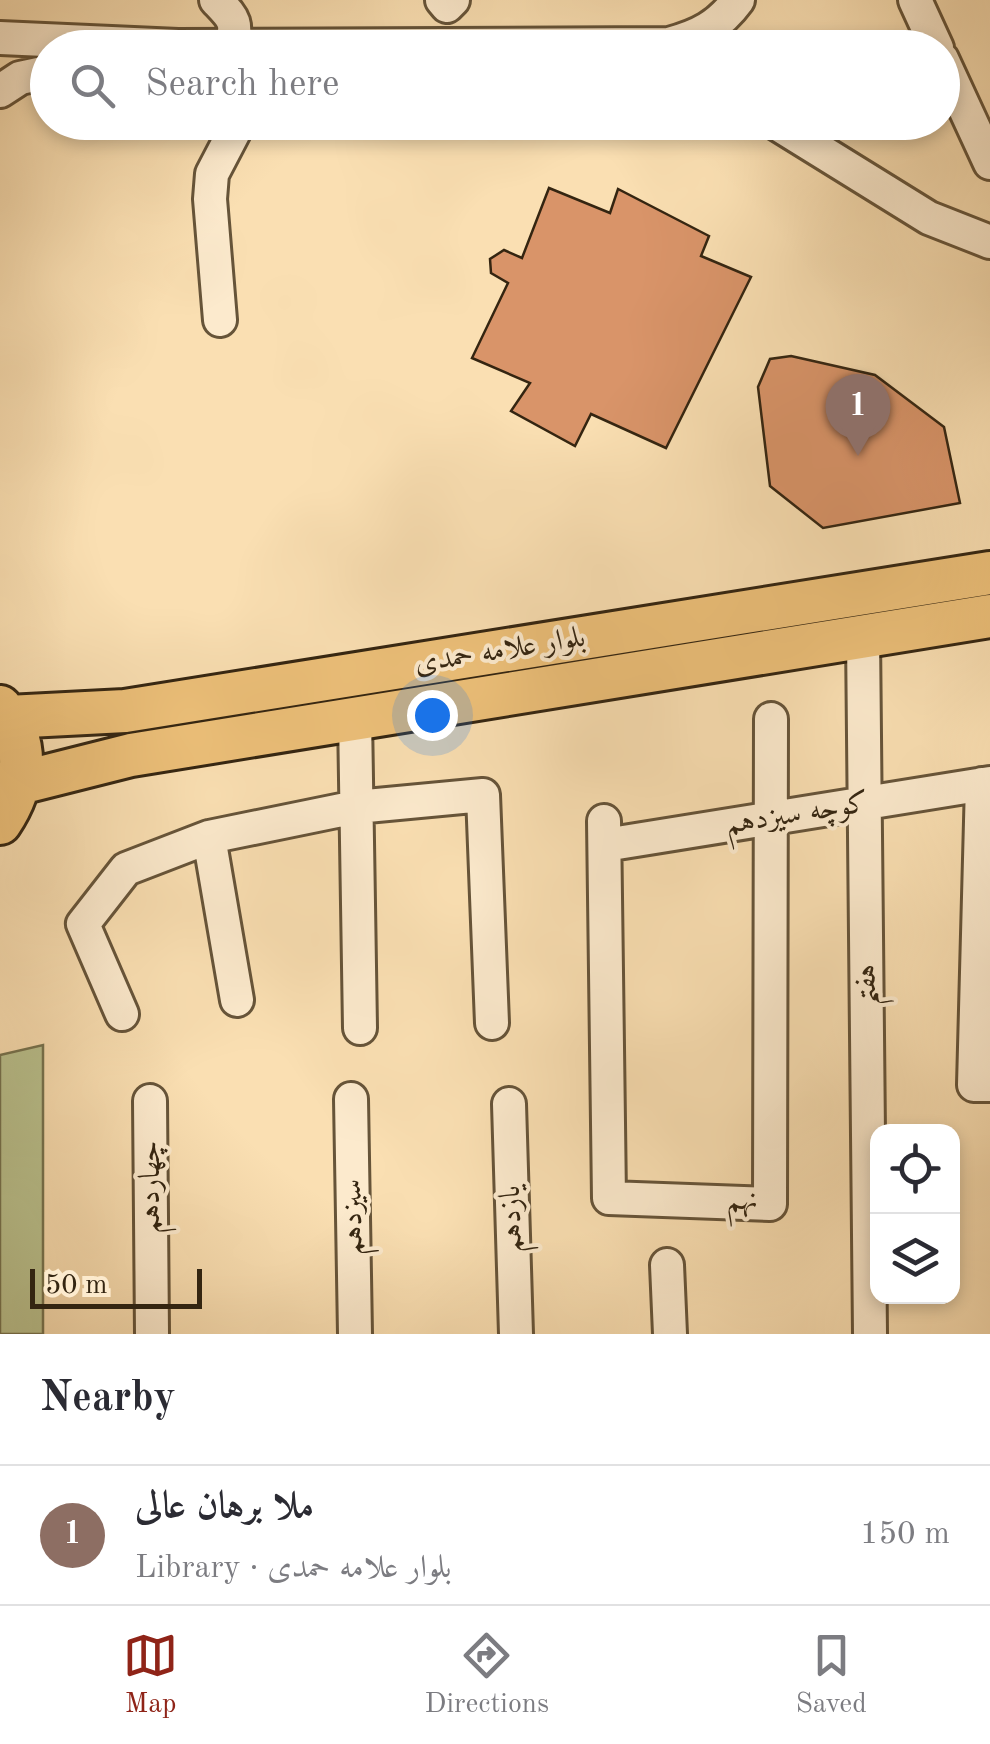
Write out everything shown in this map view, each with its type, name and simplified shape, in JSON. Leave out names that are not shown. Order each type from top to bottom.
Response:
[{"type":"main road","name":"بلوار علامه حمدی","points":[[4,712],[125,711],[990,573]]},
{"type":"main road","name":"بلوار علامه حمدی","points":[[20,784],[131,755],[990,616]]},
{"type":"main road","points":[[125,711],[114,730],[122,751],[131,755]]},
{"type":"main road","points":[[0,823],[20,784],[22,760],[18,738],[4,712]]},
{"type":"street","points":[[216,0],[234,18],[236,30]]},
{"type":"street","points":[[442,0],[447,6],[454,0]]},
{"type":"street","points":[[707,30],[726,16],[738,0]]},
{"type":"street","points":[[916,0],[929,30]]},
{"type":"street","points":[[0,38],[30,40]]},
{"type":"street","points":[[0,91],[30,76]]},
{"type":"street","points":[[960,98],[990,164]]},
{"type":"street","points":[[220,320],[210,199],[212,174],[230,140]]},
{"type":"street","points":[[803,140],[929,218],[990,242]]},
{"type":"street","name":"هفتم","points":[[863,636],[870,1334]]},
{"type":"street","points":[[354,717],[360,1028]]},
{"type":"street","name":"نهم","points":[[604,833],[609,1198],[770,1204],[771,718]]},
{"type":"street","points":[[986,783],[974,1085],[990,1085]]},
{"type":"street","name":"کوچه سیزدهم","points":[[604,833],[769,818],[986,783]]},
{"type":"street","points":[[122,1014],[83,924],[126,869],[209,837],[356,807],[483,795],[492,1023]]},
{"type":"street","points":[[209,837],[236,1000]]},
{"type":"street","name":"سیزدهم","points":[[350,1099],[355,1334]]},
{"type":"street","name":"چهاردهم","points":[[150,1101],[152,1334]]},
{"type":"street","name":"یازدهم","points":[[509,1104],[516,1334]]},
{"type":"street","points":[[667,1265],[670,1334]]},
{"type":"green space","points":[[43,1045],[43,1334],[0,1334],[0,1055]]},
{"type":"building","points":[[549,188],[610,213],[618,189],[709,236],[701,256],[751,277],[666,448],[591,414],[575,446],[511,411],[530,383],[472,358],[508,283],[491,273],[490,259],[504,250],[522,258]]},
{"type":"building","points":[[791,356],[875,375],[944,427],[960,503],[823,528],[770,486],[758,387],[770,359]]},
{"type":"place","name":"ملا برهان عالی","points":[[858,456]]}]
